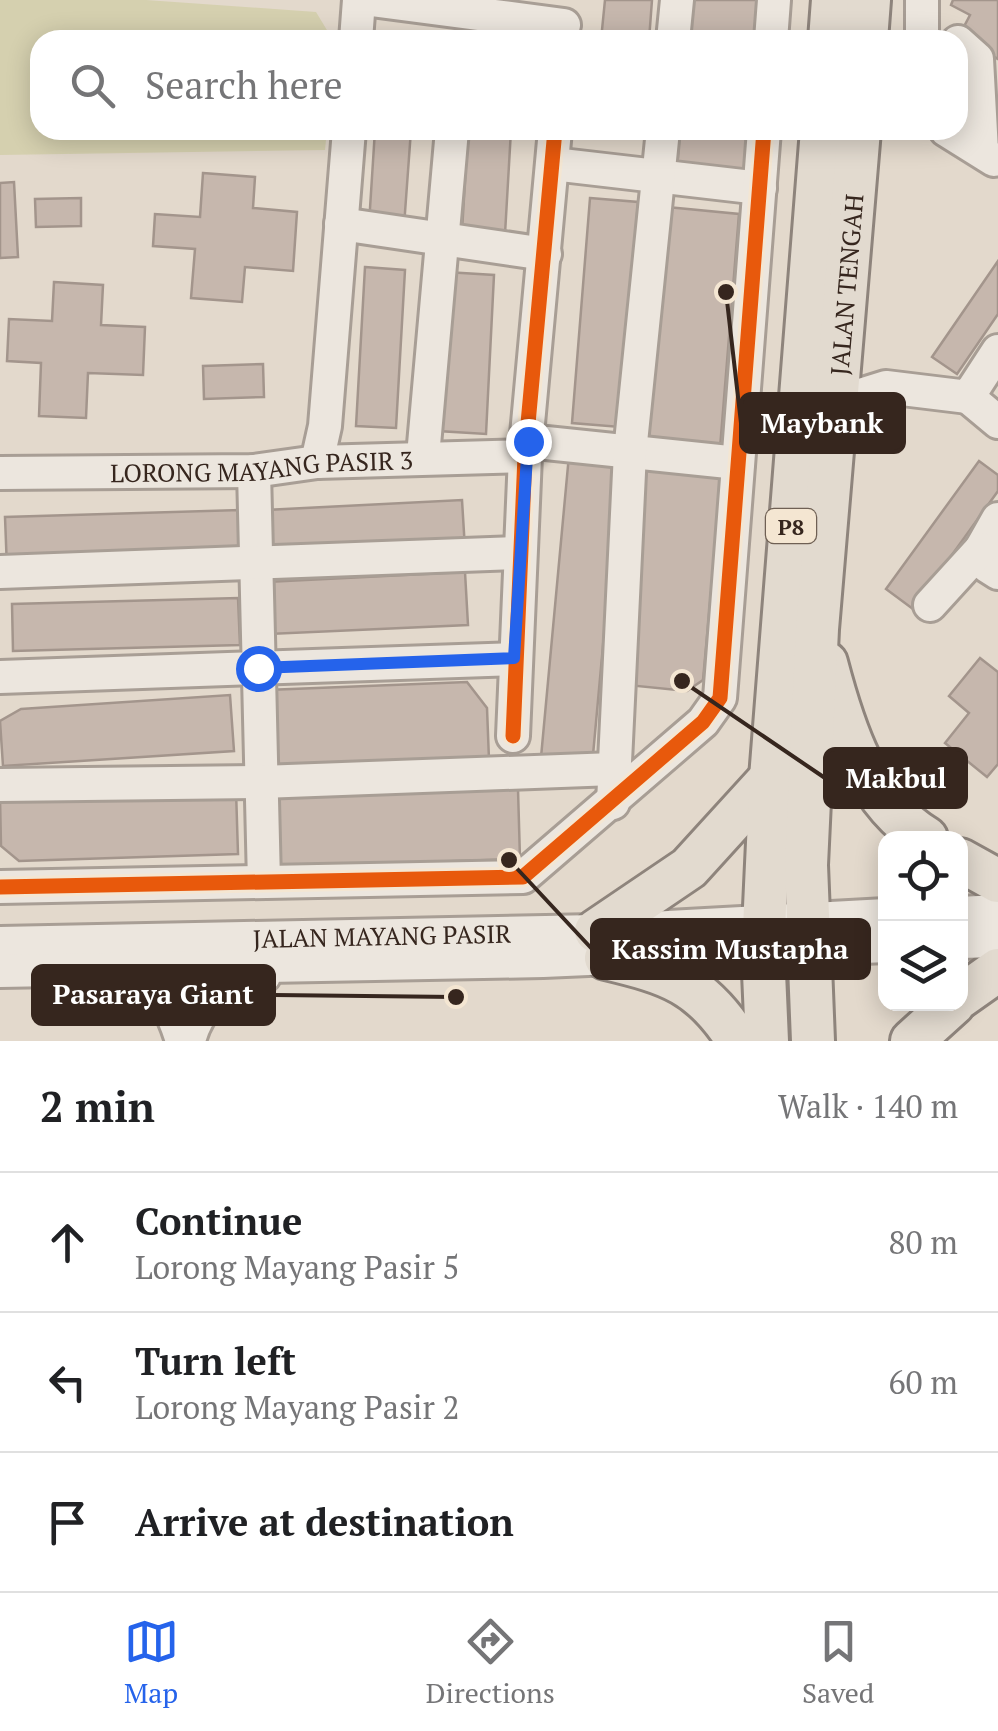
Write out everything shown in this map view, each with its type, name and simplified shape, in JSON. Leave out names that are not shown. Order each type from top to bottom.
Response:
[{"type":"main road","points":[[831,30],[833,0]]},
{"type":"main road","points":[[867,30],[869,0]]},
{"type":"main road","name":"JALAN TENGAH","points":[[767,1041],[763,936],[771,778],[821,140]]},
{"type":"main road","name":"JALAN TENGAH","points":[[812,1041],[808,934],[816,628],[858,140]]},
{"type":"main road","points":[[816,628],[848,734],[873,788],[915,831]]},
{"type":"main road","points":[[738,1041],[723,1017],[696,991],[667,972],[601,944],[688,868],[771,778]]},
{"type":"main road","points":[[968,865],[998,882]]},
{"type":"main road","points":[[968,991],[998,970]]},
{"type":"main road","points":[[912,1041],[945,1011]]},
{"type":"street","points":[[357,30],[359,0]]},
{"type":"street","points":[[371,0],[461,26],[565,22]]},
{"type":"street","points":[[674,30],[677,0]]},
{"type":"street","points":[[772,30],[774,0]]},
{"type":"street","points":[[968,51],[977,60],[990,156]]},
{"type":"street","points":[[317,462],[325,426],[348,140]]},
{"type":"street","points":[[423,456],[451,140]]},
{"type":"street","points":[[514,736],[514,658],[526,449],[555,140]]},
{"type":"street","points":[[612,802],[630,452],[662,140]]},
{"type":"street","points":[[0,887],[523,877],[703,722],[720,698],[763,140]]},
{"type":"street","points":[[963,140],[990,156]]},
{"type":"street","points":[[552,164],[760,188]]},
{"type":"street","points":[[341,224],[545,254]]},
{"type":"street","points":[[968,396],[998,351]]},
{"type":"street","points":[[842,353],[886,387]]},
{"type":"street","points":[[838,402],[886,387],[968,396],[998,422]]},
{"type":"street","name":"LORONG MAYANG PASIR 3","points":[[0,472],[194,458],[254,471],[317,462],[526,449],[630,452],[738,464]]},
{"type":"street","points":[[254,471],[264,882]]},
{"type":"street","points":[[930,605],[990,561],[998,519]]},
{"type":"street","points":[[0,572],[519,553]]},
{"type":"street","points":[[0,676],[514,658]]},
{"type":"street","points":[[0,785],[261,782],[614,769]]},
{"type":"street","points":[[968,912],[998,911]]},
{"type":"street","name":"JALAN MAYANG PASIR","points":[[0,972],[292,968],[601,944],[808,934],[878,917]]},
{"type":"street","name":"JALAN MAYANG PASIR","points":[[808,934],[878,945]]},
{"type":"street","points":[[968,942],[998,940]]},
{"type":"street","name":"JALAN MAYANG PASIR","points":[[0,943],[601,944]]},
{"type":"street","points":[[0,962],[36,971]]},
{"type":"street","points":[[185,1041],[194,1021],[224,990],[292,968]]},
{"type":"street","points":[[0,992],[149,990],[165,1000],[185,1041]]},
{"type":"shaded area","points":[[0,0],[146,0],[316,12],[327,30],[30,30],[30,140],[326,140],[325,150],[0,155]]},
{"type":"building","points":[[605,0],[652,0],[650,30],[602,30]]},
{"type":"building","points":[[688,0],[758,0],[756,30],[686,30]]},
{"type":"building","points":[[953,0],[998,0],[998,59],[968,43],[968,30],[962,30],[970,15],[951,5]]},
{"type":"building","points":[[374,140],[410,140],[404,226],[369,224]]},
{"type":"building","points":[[467,140],[510,140],[505,234],[462,231]]},
{"type":"building","points":[[679,140],[748,140],[746,174],[677,169]]},
{"type":"building","points":[[203,173],[255,177],[253,208],[297,212],[293,271],[245,267],[242,302],[191,298],[195,249],[153,246],[155,214],[200,217]]},
{"type":"building","points":[[14,182],[18,257],[0,258],[0,183]]},
{"type":"building","points":[[81,198],[81,226],[36,227],[35,199]]},
{"type":"building","points":[[590,198],[638,202],[620,427],[572,423]]},
{"type":"building","points":[[667,207],[739,214],[720,448],[648,442]]},
{"type":"building","points":[[998,261],[998,314],[957,374],[932,357]]},
{"type":"building","points":[[365,267],[405,270],[396,428],[356,426]]},
{"type":"building","points":[[446,272],[494,275],[486,434],[438,431]]},
{"type":"building","points":[[54,282],[103,285],[101,325],[145,327],[143,375],[88,373],[86,418],[39,416],[41,363],[7,361],[9,319],[52,321]]},
{"type":"building","points":[[263,364],[264,397],[204,399],[203,366]]},
{"type":"building","points":[[569,455],[620,460],[592,766],[540,768]]},
{"type":"building","points":[[979,461],[998,475],[998,491],[913,609],[886,589]]},
{"type":"building","points":[[647,465],[722,473],[703,680],[687,691],[627,685]]},
{"type":"building","points":[[462,500],[465,549],[269,558],[266,510]]},
{"type":"building","points":[[240,510],[242,562],[7,569],[5,517]]},
{"type":"building","points":[[465,572],[468,625],[269,634],[266,582]]},
{"type":"building","points":[[238,598],[240,645],[13,651],[12,604]]},
{"type":"building","points":[[980,658],[998,672],[998,764],[987,777],[945,743],[969,713],[949,696]]},
{"type":"building","points":[[467,682],[487,708],[489,760],[270,768],[267,690]]},
{"type":"building","points":[[230,695],[234,751],[3,766],[0,721],[21,709]]},
{"type":"building","points":[[518,789],[520,859],[277,867],[274,797]]},
{"type":"building","points":[[236,790],[238,854],[19,861],[1,846],[0,798]]},
{"type":"cycle path","points":[[513,736],[525,456],[554,140]]},
{"type":"cycle path","points":[[0,887],[523,877],[703,722],[720,698],[763,140]]},
{"type":"place","name":"Maybank","points":[[726,292]]},
{"type":"place","name":"Makbul","points":[[682,681]]},
{"type":"place","name":"Kassim Mustapha","points":[[509,860]]},
{"type":"place","name":"Pasaraya Giant","points":[[456,997]]},
{"type":"route","points":[[258,668],[514,658],[524,456],[528,441]]}]
